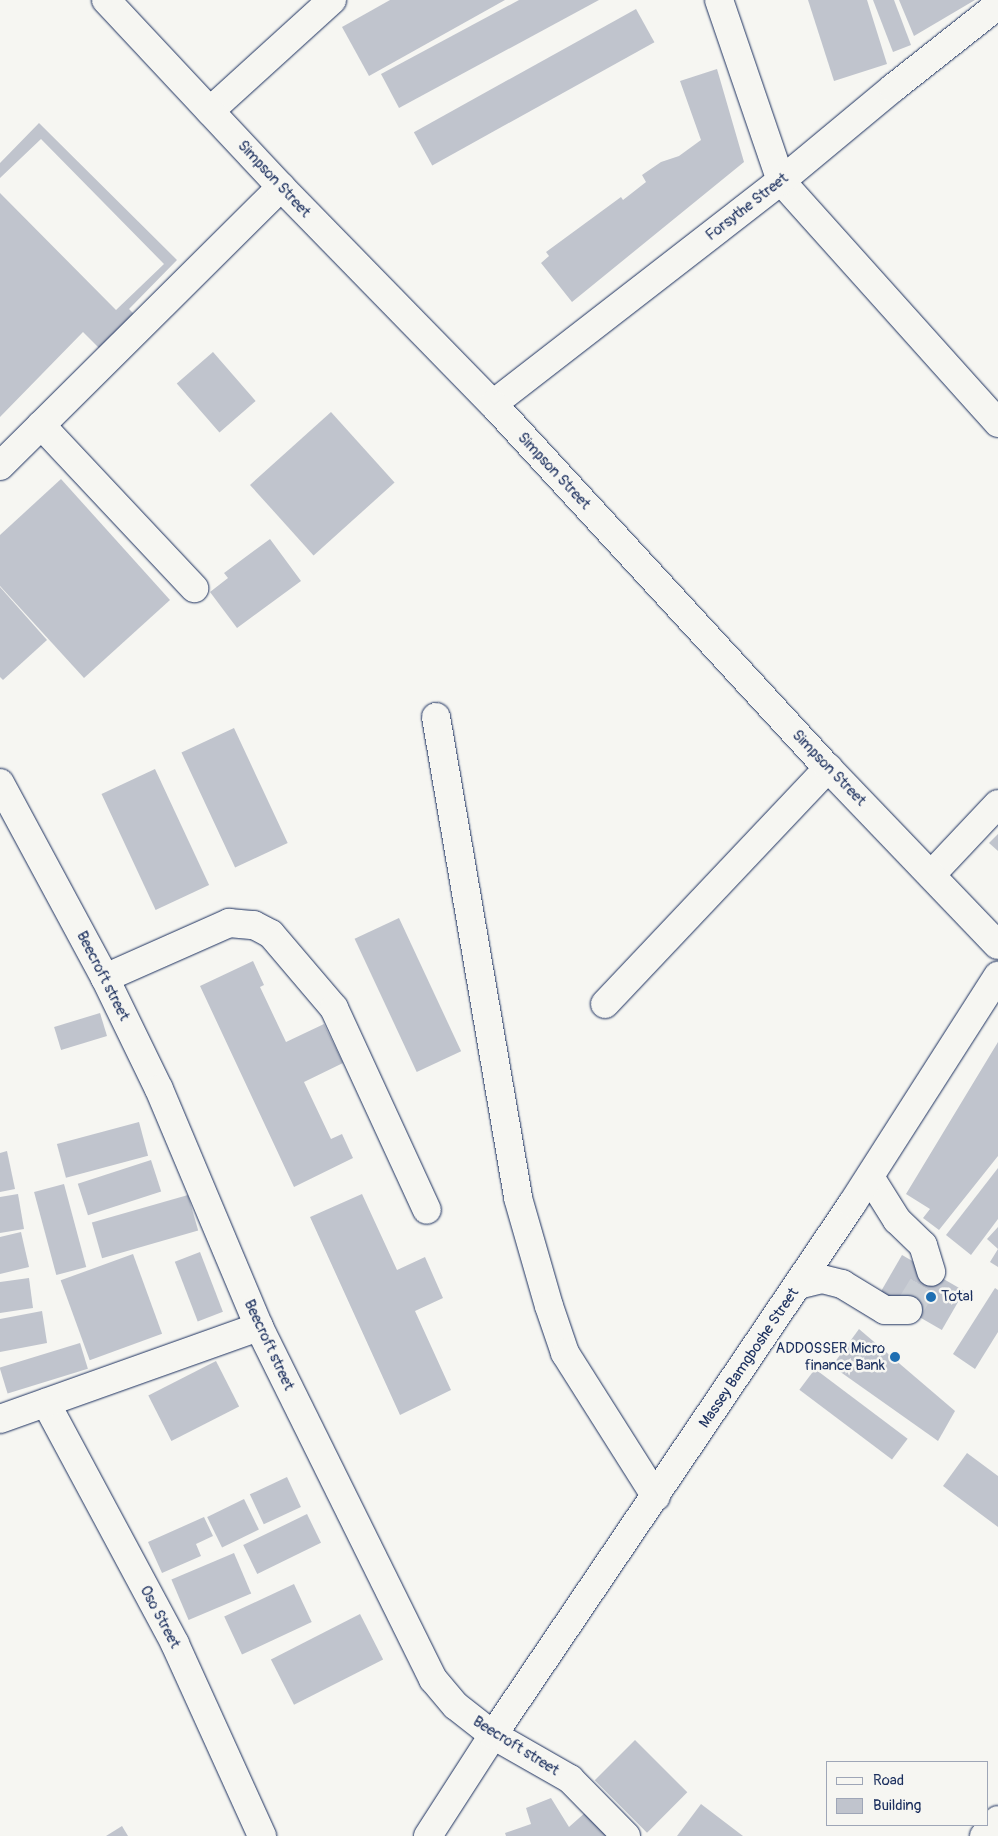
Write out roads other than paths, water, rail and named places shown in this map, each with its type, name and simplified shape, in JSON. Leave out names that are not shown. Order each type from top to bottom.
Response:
[{"type":"street","name":"Simpson Street","points":[[106,0],[280,187],[493,404],[828,768],[932,874],[998,945]]},
{"type":"street","points":[[210,111],[332,0]]},
{"type":"street","points":[[719,0],[780,181],[998,423]]},
{"type":"street","name":"Forsythe Street","points":[[493,404],[780,181],[998,5]]},
{"type":"street","points":[[0,466],[280,187]]},
{"type":"street","points":[[41,425],[194,588]]},
{"type":"street","points":[[436,717],[518,1198],[565,1353],[656,1497]]},
{"type":"street","points":[[605,1004],[828,768]]},
{"type":"street","name":"Beecroft street","points":[[0,783],[105,978],[159,1089],[259,1327],[433,1679],[456,1706],[493,1735],[570,1779],[626,1836]]},
{"type":"street","points":[[932,874],[998,804]]},
{"type":"street","points":[[105,978],[229,923],[254,925],[271,934],[334,1008],[427,1210]]},
{"type":"street","name":"Massey Bamgboshe Street","points":[[428,1836],[493,1735],[656,1497],[870,1177],[998,976]]},
{"type":"street","points":[[870,1177],[897,1220],[923,1245],[931,1272]]},
{"type":"street","points":[[798,1285],[822,1279],[842,1284],[885,1310],[908,1310]]},
{"type":"street","points":[[0,1419],[259,1327]]},
{"type":"street","name":"Oso Street","points":[[46,1403],[175,1644],[262,1836]]},
{"type":"street","points":[[984,1836],[998,1820]]},
{"type":"tunnel","points":[[908,1310],[931,1272]]},
{"type":"place","name":"Total","points":[[931,1297]]},
{"type":"place","name":"ADDOSSER Micro finance Bank","points":[[895,1357]]}]
